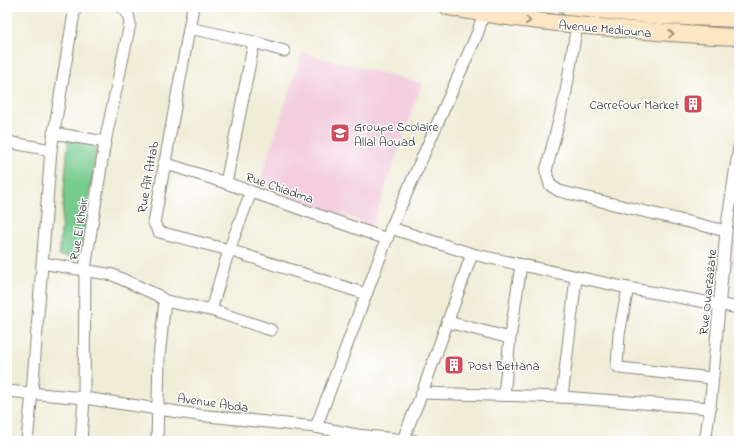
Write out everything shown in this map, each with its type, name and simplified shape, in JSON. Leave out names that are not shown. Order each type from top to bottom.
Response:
[{"type":"street","points":[[27,441],[51,150],[75,7]]},
{"type":"street","name":"Rue El Khair","points":[[81,441],[84,398],[85,270],[105,142],[130,24],[128,14],[122,7]]},
{"type":"street","name":"Rue Aït Attab","points":[[193,7],[154,223],[156,230],[229,250],[366,294]]},
{"type":"street","name":"Avenue Mediouna","points":[[448,7],[484,11],[559,24],[738,39]]},
{"type":"street","points":[[559,24],[562,7]]},
{"type":"street","name":"Avenue Mediouna","points":[[567,7],[659,16],[739,19]]},
{"type":"street","points":[[316,427],[335,375],[353,334],[366,294],[391,228],[456,82],[484,11]]},
{"type":"street","points":[[738,39],[739,19]]},
{"type":"street","points":[[577,25],[565,97],[546,171],[550,185],[559,191],[726,231]]},
{"type":"street","points":[[189,28],[254,42],[284,51]]},
{"type":"street","points":[[226,182],[254,42]]},
{"type":"street","points":[[53,133],[105,142]]},
{"type":"street","points":[[7,142],[51,150]]},
{"type":"street","name":"Rue Ouarzazate","points":[[705,441],[710,408],[726,231],[739,147]]},
{"type":"street","name":"Rue Chiadma","points":[[164,163],[226,182],[387,239]]},
{"type":"street","points":[[211,310],[229,250],[251,192]]},
{"type":"street","points":[[391,228],[472,254],[521,266],[720,306],[739,308]]},
{"type":"street","points":[[403,439],[422,393],[472,254]]},
{"type":"street","points":[[42,263],[85,270],[120,278],[157,295],[165,301],[211,310],[271,330]]},
{"type":"street","points":[[504,395],[510,338],[521,266]]},
{"type":"street","points":[[562,397],[576,278]]},
{"type":"street","points":[[628,288],[619,334],[617,366],[620,368],[712,378]]},
{"type":"street","points":[[157,441],[159,357],[165,301]]},
{"type":"street","points":[[448,322],[510,338]]},
{"type":"street","name":"Avenue Abda","points":[[7,391],[84,398],[243,421],[316,427],[356,438],[403,439],[415,441]]},
{"type":"street","points":[[422,393],[562,397],[710,408]]},
{"type":"shaded area","name":"Groupe Scolaire Allal Aouad","points":[[302,53],[422,83],[372,226],[259,184]]},
{"type":"shaded area","points":[[739,198],[739,266],[730,265]]},
{"type":"green space","points":[[68,141],[97,141],[81,258],[59,256]]},
{"type":"place","name":"Carrefour Market","points":[[693,104]]},
{"type":"place","name":"Groupe Scolaire Allal Aouad","points":[[340,133]]},
{"type":"place","name":"Post Bettana","points":[[454,365]]}]
